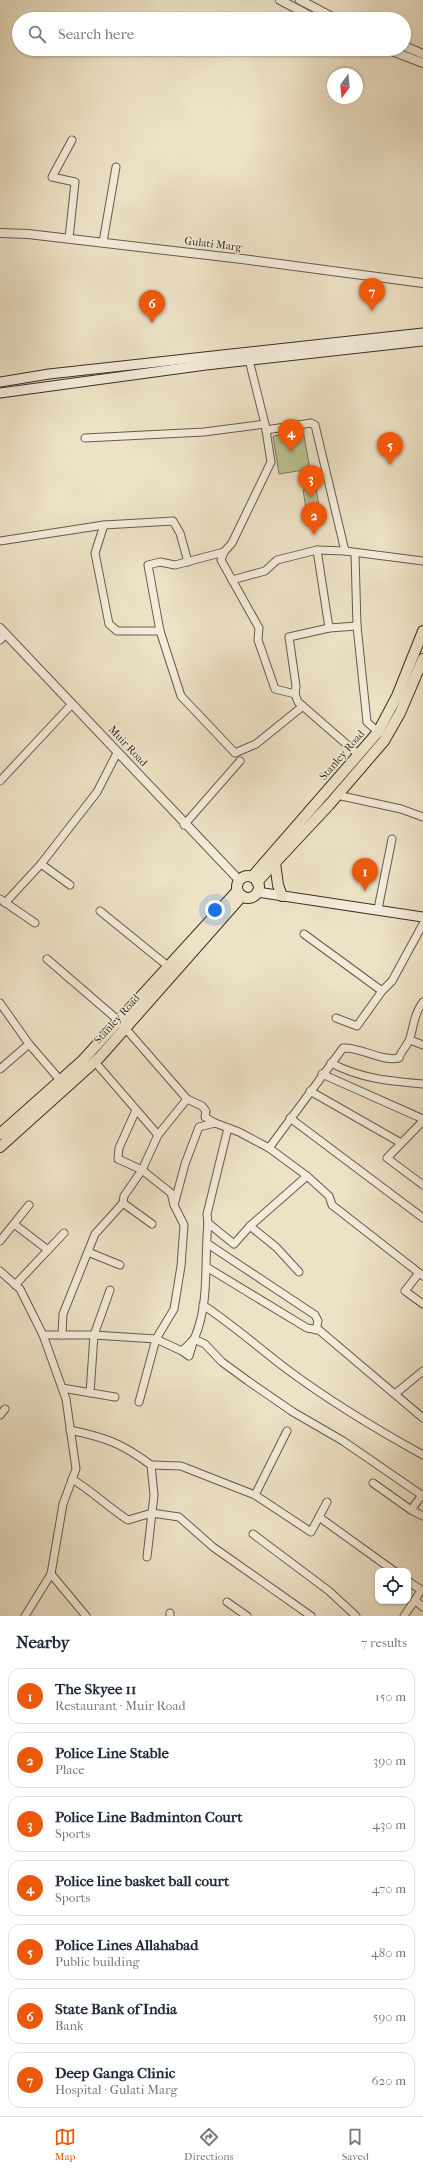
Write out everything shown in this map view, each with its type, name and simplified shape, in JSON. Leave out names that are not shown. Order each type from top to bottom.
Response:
[{"type":"main road","points":[[0,382],[49,374],[423,333]]},
{"type":"main road","points":[[0,393],[249,360],[423,341]]},
{"type":"main road","name":"Stanley Road","points":[[255,879],[378,732],[396,696],[423,632]]},
{"type":"main road","name":"Stanley Road","points":[[255,879],[275,863],[337,795],[390,731],[400,713],[423,659]]},
{"type":"main road","points":[[275,863],[278,885],[282,896]]},
{"type":"main road","points":[[245,876],[255,879],[257,892],[252,897],[239,889],[245,876]]},
{"type":"main road","name":"Stanley Road","points":[[0,1147],[95,1062],[122,1024],[169,967],[239,889]]},
{"type":"main road","name":"Stanley Road","points":[[0,1134],[122,1024],[239,889]]},
{"type":"main road","points":[[257,892],[378,909],[423,917]]},
{"type":"street","points":[[280,0],[303,12]]},
{"type":"street","points":[[300,0],[323,12]]},
{"type":"street","points":[[411,49],[423,54]]},
{"type":"street","points":[[405,56],[423,63]]},
{"type":"street","points":[[68,238],[75,182],[52,177],[72,140]]},
{"type":"street","points":[[103,242],[116,167]]},
{"type":"street","name":"Gulati Marg","points":[[0,233],[103,242],[423,283]]},
{"type":"street","points":[[249,360],[265,427],[270,462],[256,488],[232,544],[224,552],[221,560],[259,628],[258,640],[275,689],[295,694]]},
{"type":"street","points":[[85,438],[204,432],[311,423],[315,425],[345,551]]},
{"type":"street","points":[[0,541],[104,525],[173,521],[180,533],[188,562]]},
{"type":"street","points":[[104,525],[95,553],[109,624],[118,631],[160,631]]},
{"type":"street","points":[[317,550],[329,628]]},
{"type":"street","points":[[232,580],[265,571],[277,560],[317,550],[345,551],[356,554],[423,561]]},
{"type":"street","points":[[224,552],[175,565],[160,562],[148,565],[160,631],[181,696],[235,753],[256,744],[303,706]]},
{"type":"street","points":[[356,554],[356,626],[367,722],[378,732]]},
{"type":"street","points":[[356,626],[329,628],[289,637],[296,686],[295,694],[298,702],[359,755]]},
{"type":"street","name":"Muir Road","points":[[2,634],[72,704],[184,825],[239,889]]},
{"type":"street","points":[[0,781],[72,704]]},
{"type":"street","points":[[35,923],[2,901],[41,864],[97,792],[117,753]]},
{"type":"street","points":[[184,825],[240,761]]},
{"type":"street","points":[[337,795],[401,809],[423,817]]},
{"type":"street","points":[[378,909],[392,839]]},
{"type":"street","points":[[41,864],[70,885]]},
{"type":"street","points":[[100,911],[169,967]]},
{"type":"street","points":[[336,1018],[357,1026],[382,991],[392,981],[423,924]]},
{"type":"street","points":[[304,934],[382,991]]},
{"type":"street","points":[[46,959],[122,1024],[187,1100],[202,1106],[206,1111],[205,1117],[215,1123],[239,1132],[269,1148],[307,1176],[329,1196],[332,1205],[421,1274],[405,1291],[423,1304]]},
{"type":"street","points":[[269,1148],[322,1074],[343,1048],[354,1048],[392,1059],[398,1058],[410,1040],[412,1024],[418,1009],[423,1002]]},
{"type":"street","points":[[0,1003],[29,1044],[60,1080]]},
{"type":"street","points":[[410,1040],[423,1045]]},
{"type":"street","points":[[0,1068],[29,1044]]},
{"type":"street","points":[[95,1062],[158,1135]]},
{"type":"street","points":[[331,1063],[350,1073],[378,1080],[423,1084]]},
{"type":"street","points":[[322,1074],[423,1120],[387,1158],[423,1185]]},
{"type":"street","points":[[310,1091],[401,1143]]},
{"type":"street","points":[[62,1335],[63,1314],[95,1234],[123,1203],[124,1196],[142,1170],[158,1135],[187,1100]]},
{"type":"street","points":[[136,1110],[119,1148],[118,1159],[142,1170],[170,1193],[184,1225],[181,1266],[174,1309],[156,1339],[139,1402]]},
{"type":"street","points":[[290,1118],[423,1218]]},
{"type":"street","points":[[174,1205],[186,1164],[200,1127],[215,1123]]},
{"type":"street","points":[[43,1335],[94,1335],[156,1339],[182,1352],[194,1339],[203,1305],[208,1268],[207,1214],[228,1128]]},
{"type":"street","points":[[208,1223],[234,1244],[250,1226],[307,1176]]},
{"type":"street","points":[[123,1203],[152,1224]]},
{"type":"street","points":[[0,1241],[29,1204]]},
{"type":"street","points":[[14,1224],[48,1250]]},
{"type":"street","points":[[250,1226],[280,1252],[299,1272]]},
{"type":"street","points":[[15,1285],[64,1233]]},
{"type":"street","points":[[208,1244],[262,1278],[315,1315],[318,1321],[316,1330]]},
{"type":"street","points":[[88,1252],[120,1265]]},
{"type":"street","points":[[208,1268],[307,1328],[319,1330],[423,1418]]},
{"type":"street","points":[[0,1271],[20,1289],[43,1335],[66,1399],[76,1469],[63,1504],[51,1574],[25,1616]]},
{"type":"street","points":[[90,1393],[94,1335],[110,1290]]},
{"type":"street","points":[[203,1305],[229,1322],[288,1369],[343,1409],[423,1455]]},
{"type":"street","points":[[194,1339],[205,1344],[222,1362],[293,1412],[343,1441],[422,1496],[411,1510]]},
{"type":"street","points":[[394,1394],[423,1371]]},
{"type":"street","points":[[62,1388],[115,1397]]},
{"type":"street","points":[[0,1415],[5,1409]]},
{"type":"street","points":[[70,1430],[104,1437],[128,1448],[151,1465],[181,1466],[255,1495],[311,1532],[327,1502]]},
{"type":"street","points":[[255,1495],[287,1431]]},
{"type":"street","points":[[147,1558],[154,1495],[151,1465]]},
{"type":"street","points":[[72,1479],[90,1490],[103,1504],[128,1520],[152,1513],[179,1517],[214,1548],[311,1616]]},
{"type":"street","points":[[372,1483],[411,1510],[423,1516]]},
{"type":"street","points":[[318,1517],[390,1568]]},
{"type":"street","points":[[253,1534],[329,1591],[356,1616]]},
{"type":"street","points":[[51,1574],[86,1616]]},
{"type":"street","points":[[404,1616],[421,1590],[411,1583]]},
{"type":"street","points":[[415,1600],[423,1607]]},
{"type":"street","points":[[227,1602],[247,1616]]},
{"type":"green space","points":[[303,431],[310,469],[279,474],[273,436]]},
{"type":"green space","points":[[316,488],[319,506],[306,508],[303,490]]},
{"type":"place","name":"Deep Ganga Clinic","points":[[372,311]]},
{"type":"place","name":"State Bank of India","points":[[152,323]]},
{"type":"place","name":"Police line basket ball court","points":[[291,452]]},
{"type":"place","name":"Police Lines Allahabad","points":[[390,465]]},
{"type":"place","name":"Police Line Badminton Court","points":[[311,498]]},
{"type":"place","name":"Police Line Stable","points":[[314,535]]},
{"type":"place","name":"The Skyee 11","points":[[365,891]]}]
